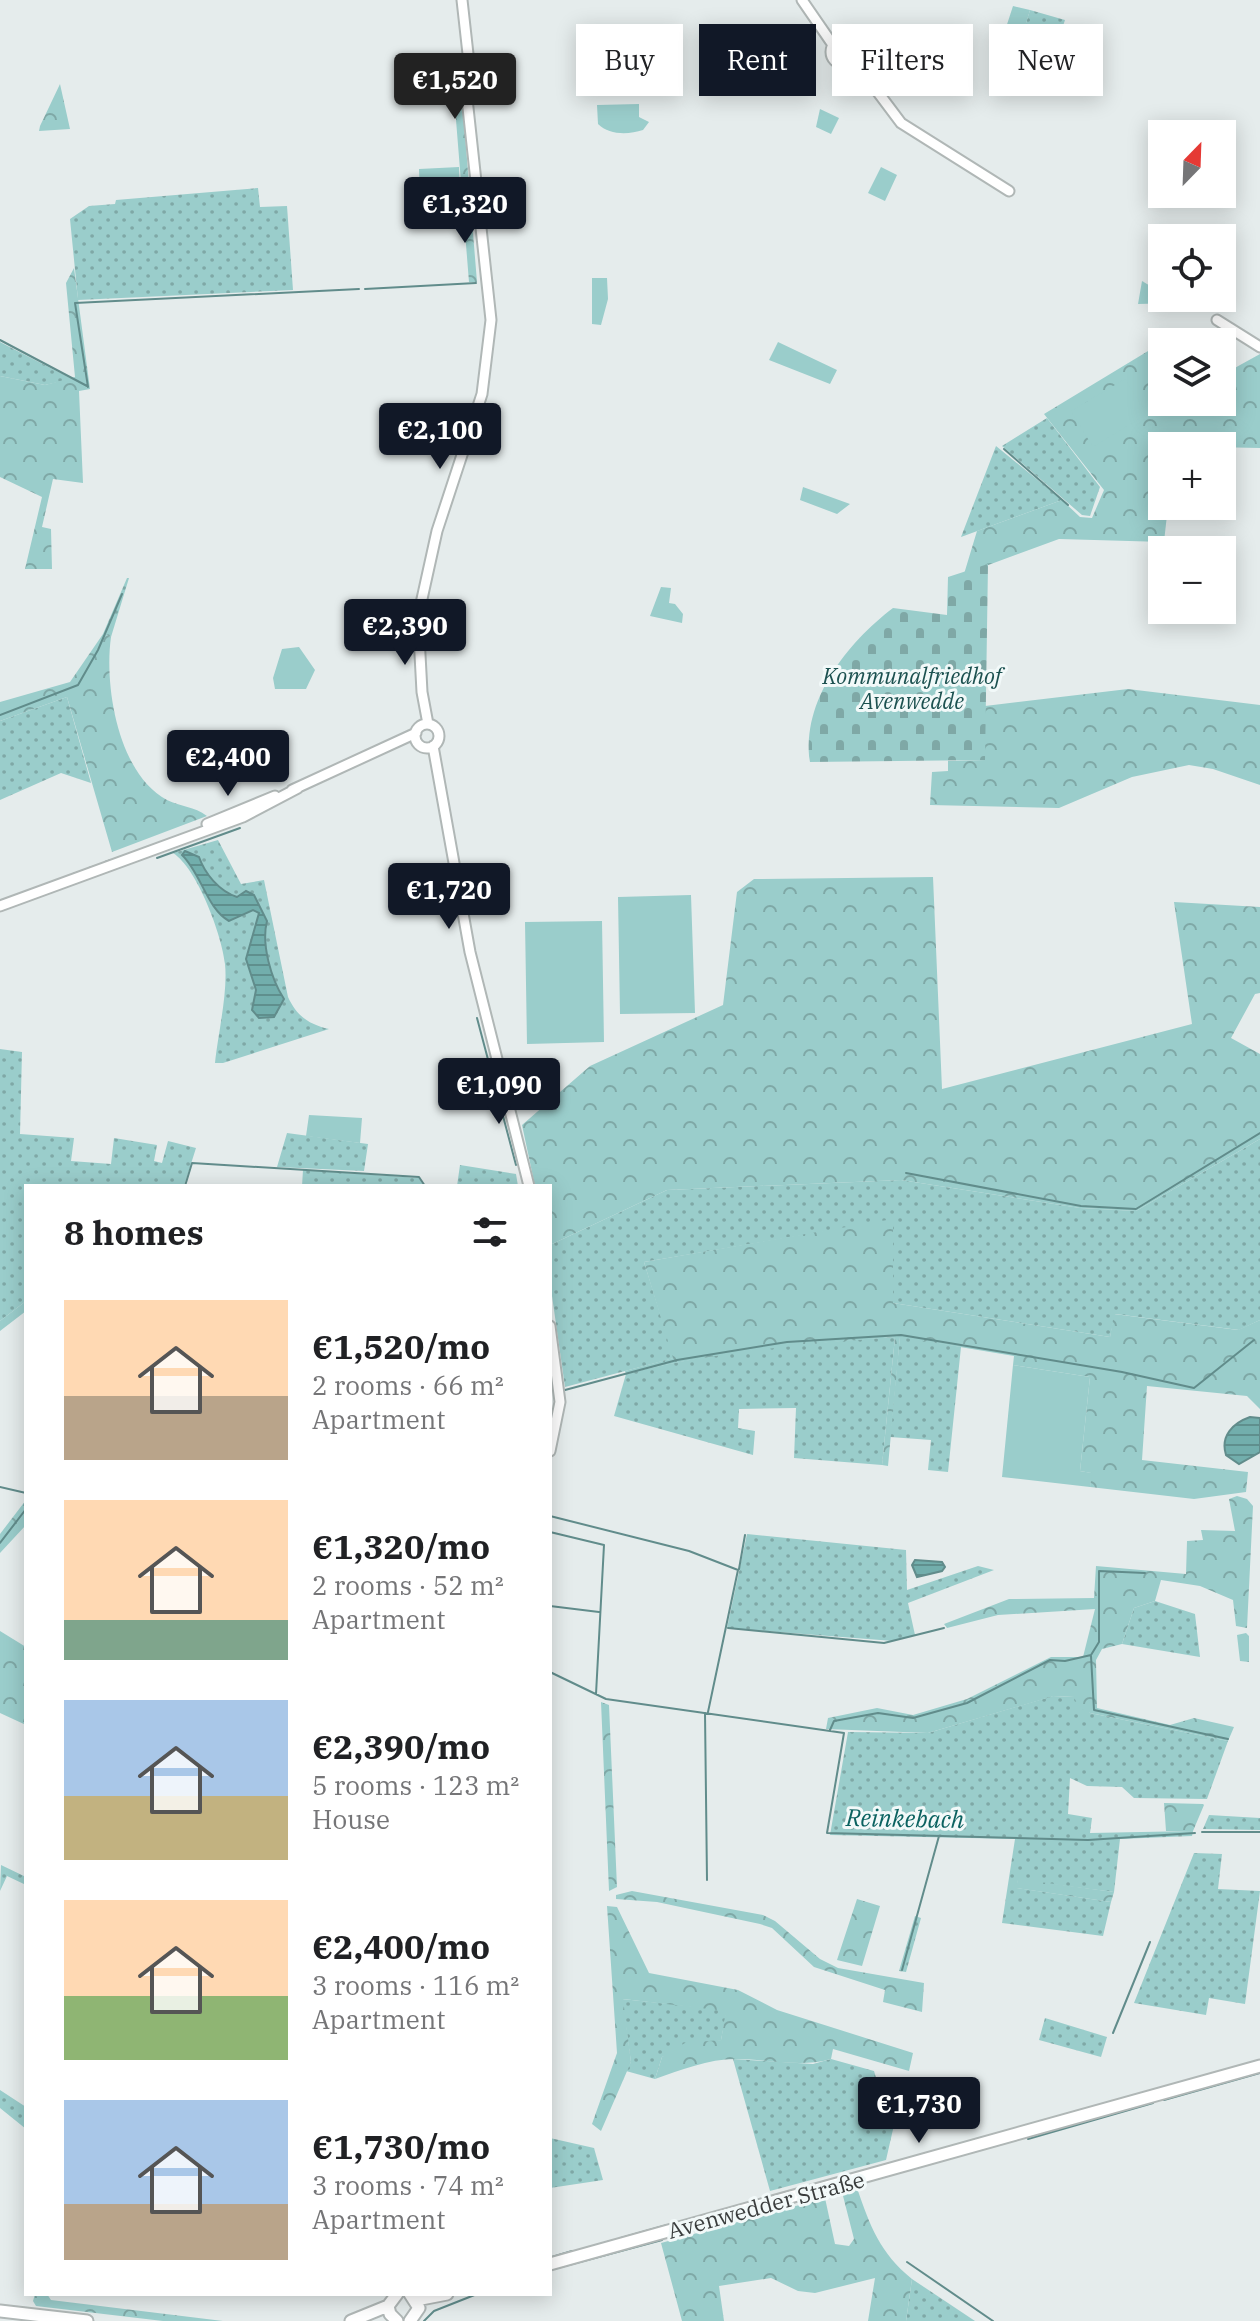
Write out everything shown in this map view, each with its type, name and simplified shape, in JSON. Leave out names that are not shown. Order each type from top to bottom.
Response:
[{"type":"main road","name":"Avenwedder Straße","points":[[552,2263],[1260,2066]]},
{"type":"main road","points":[[410,2321],[415,2301],[437,2296]]},
{"type":"main road","points":[[0,2311],[87,2321]]},
{"type":"main road","points":[[351,2321],[392,2314]]},
{"type":"street","points":[[462,0],[487,309],[491,320],[482,394],[437,531],[420,612],[420,731],[429,746],[437,778],[470,952],[528,1184]]},
{"type":"street","points":[[802,0],[832,38]]},
{"type":"street","points":[[879,96],[901,123],[1009,191]]},
{"type":"street","points":[[1217,320],[1260,347]]},
{"type":"street","points":[[0,906],[243,817],[420,731],[439,734],[429,746]]},
{"type":"street","points":[[552,1341],[560,1402],[552,1441]]},
{"type":"green space","points":[[1013,6],[1030,10],[1026,24],[1007,24]]},
{"type":"green space","points":[[1030,10],[1065,20],[1064,24],[1026,24]]},
{"type":"green space","points":[[452,70],[459,72],[477,282],[469,282]]},
{"type":"green space","points":[[60,84],[70,129],[39,131],[40,126]]},
{"type":"green space","points":[[639,104],[639,117],[649,122],[643,130],[619,133],[598,124],[597,105]]},
{"type":"green space","points":[[820,109],[839,118],[831,134],[816,127]]},
{"type":"green space","points":[[459,167],[460,194],[420,196],[419,169]]},
{"type":"green space","points":[[881,167],[897,175],[885,201],[868,193]]},
{"type":"green space","points":[[258,188],[260,207],[287,206],[293,290],[78,300],[70,219],[89,206],[115,204],[116,200]]},
{"type":"green space","points":[[74,268],[90,389],[79,391],[83,483],[53,479],[42,527],[51,529],[52,569],[25,569],[42,497],[0,477],[0,376],[45,385],[75,377],[66,283]]},
{"type":"green space","points":[[592,278],[607,278],[608,299],[601,325],[592,324]]},
{"type":"green space","points":[[1142,281],[1148,285],[1148,304],[1138,304]]},
{"type":"green space","points":[[0,342],[72,379],[45,385],[0,376]]},
{"type":"green space","points":[[778,342],[837,370],[830,384],[769,360]]},
{"type":"green space","points":[[1148,351],[1148,416],[1236,416],[1236,367],[1260,354],[1260,448],[1236,448],[1236,432],[1148,432],[1148,520],[1166,520],[1165,536],[1148,536],[1148,542],[1059,539],[964,574],[977,531],[1062,500],[1080,517],[1092,518],[1104,490],[1044,414]]},
{"type":"green space","points":[[1125,379],[1147,414],[1093,447],[1071,411]]},
{"type":"green space","points":[[1047,418],[1100,487],[1090,516],[1082,515],[1002,446]]},
{"type":"green space","points":[[996,446],[1062,500],[961,537]]},
{"type":"green space","points":[[803,487],[850,504],[837,514],[800,500]]},
{"type":"green space","name":"Kommunalfriedhof Avenwedde","points":[[988,564],[985,760],[810,762],[809,739],[820,696],[831,675],[859,638],[893,608],[947,615],[948,577]]},
{"type":"green space","points":[[129,578],[111,637],[103,634]]},
{"type":"green space","points":[[661,587],[671,588],[669,603],[675,604],[683,614],[682,623],[650,616]]},
{"type":"green space","points":[[103,634],[111,637],[110,679],[118,727],[137,770],[150,788],[167,800],[207,816],[112,852],[67,697],[0,721],[0,702],[70,682]]},
{"type":"green space","points":[[299,647],[315,670],[306,689],[275,689],[273,678],[282,649]]},
{"type":"green space","points":[[1128,689],[1260,705],[1260,785],[1213,769],[1189,765],[1132,777],[1059,808],[930,805],[932,772],[948,771],[948,761],[985,760],[985,706]]},
{"type":"green space","points":[[67,697],[91,783],[61,773],[0,800],[0,721]]},
{"type":"green space","points":[[218,840],[241,884],[264,880],[291,1004],[304,1018],[329,1029],[223,1063],[215,1063],[225,987],[223,952],[214,920],[199,887],[173,853]]},
{"type":"green space","points":[[933,877],[942,1089],[1192,1024],[1174,902],[1260,907],[1260,993],[1255,994],[1231,1038],[1260,1054],[1260,1139],[1136,1211],[1080,1208],[901,1180],[667,1190],[552,1244],[552,1184],[535,1184],[522,1125],[590,1066],[723,1005],[737,892],[754,879]]},
{"type":"green space","points":[[691,895],[695,1013],[620,1014],[618,897]]},
{"type":"green space","points":[[602,921],[604,1042],[527,1044],[525,922]]},
{"type":"green space","points":[[0,1049],[22,1052],[20,1134],[74,1138],[71,1161],[111,1164],[114,1138],[157,1145],[154,1161],[162,1163],[168,1141],[196,1148],[185,1184],[24,1184],[24,1303],[0,1321]]},
{"type":"green space","points":[[309,1115],[362,1118],[360,1143],[306,1136]]},
{"type":"green space","points":[[287,1133],[368,1144],[364,1171],[277,1167]]},
{"type":"green space","points":[[1260,1139],[1260,1320],[1239,1330],[1115,1314],[1110,1337],[893,1303],[893,1220],[644,1262],[674,1358],[565,1387],[552,1296],[552,1244],[667,1190],[901,1180],[1080,1208],[1136,1211]]},
{"type":"green space","points":[[460,1165],[516,1174],[518,1184],[457,1184]]},
{"type":"green space","points":[[303,1170],[419,1178],[423,1184],[302,1184]]},
{"type":"green space","points":[[893,1219],[893,1303],[1110,1337],[1114,1314],[1238,1330],[1260,1320],[1260,1409],[1247,1396],[1147,1386],[1142,1460],[1248,1472],[1246,1492],[1194,1499],[1090,1487],[1091,1473],[1080,1471],[1090,1377],[1013,1365],[1014,1356],[900,1337],[888,1466],[882,1465],[895,1337],[726,1354],[626,1374],[625,1371],[673,1358],[644,1262]]},
{"type":"green space","points":[[24,1303],[24,1313],[0,1331],[0,1321]]},
{"type":"green space","points":[[900,1336],[961,1347],[948,1472],[928,1470],[931,1440],[890,1437]]},
{"type":"green space","points":[[895,1337],[882,1465],[794,1458],[796,1408],[739,1409],[738,1428],[755,1431],[753,1455],[614,1416],[626,1374],[693,1359],[760,1349]]},
{"type":"green space","points":[[1013,1365],[1090,1377],[1080,1471],[1092,1473],[1090,1487],[1002,1477]]},
{"type":"green space","points":[[1237,1496],[1247,1499],[1253,1506],[1247,1628],[1236,1626],[1233,1600],[1200,1586],[1161,1580],[1155,1601],[1134,1608],[1122,1644],[1102,1649],[1096,1660],[1097,1708],[1170,1725],[1194,1718],[1234,1727],[1228,1741],[1090,1713],[1079,1708],[1074,1697],[1054,1696],[928,1733],[826,1729],[828,1718],[877,1708],[913,1715],[967,1699],[1051,1657],[1083,1657],[1095,1609],[998,1615],[947,1628],[944,1624],[1009,1599],[1094,1598],[1096,1566],[1186,1574],[1187,1541],[1203,1540],[1201,1530],[1235,1531],[1229,1499]]},
{"type":"green space","points":[[24,1503],[24,1527],[0,1553],[0,1534]]},
{"type":"green space","points":[[747,1534],[906,1550],[907,1590],[978,1566],[994,1570],[908,1603],[915,1635],[893,1641],[727,1628]]},
{"type":"green space","points":[[1155,1601],[1195,1614],[1200,1657],[1122,1644],[1134,1608]]},
{"type":"green space","points":[[0,1631],[24,1646],[24,1724],[0,1713]]},
{"type":"green space","points":[[1246,1633],[1249,1636],[1249,1662],[1240,1661],[1237,1635]]},
{"type":"green space","points":[[1053,1696],[1075,1697],[1090,1713],[1228,1741],[1207,1799],[1134,1798],[1122,1787],[1087,1786],[1070,1778],[1068,1814],[1092,1818],[1090,1833],[1193,1831],[1192,1836],[1120,1839],[1114,1892],[1018,1880],[1017,1888],[1111,1902],[1103,1936],[1002,1923],[1015,1839],[830,1835],[848,1732],[928,1733]]},
{"type":"green space","points":[[601,1702],[609,1705],[617,1887],[609,1891]]},
{"type":"green space","points":[[1164,1803],[1203,1804],[1193,1831],[1166,1831]]},
{"type":"green space","points":[[1209,1815],[1260,1818],[1260,1830],[1203,1829]]},
{"type":"green space","points":[[1194,1853],[1222,1854],[1218,1889],[1260,1891],[1245,2004],[1209,1998],[1206,2015],[1134,2003]]},
{"type":"green space","points":[[1,1865],[24,1876],[24,1884],[7,1876],[0,1891]]},
{"type":"green space","points":[[1018,1879],[1114,1892],[1111,1902],[1016,1888]]},
{"type":"green space","points":[[632,1891],[763,1915],[775,1921],[820,1959],[838,1968],[924,1983],[922,2012],[883,2002],[885,1990],[814,1967],[772,1928],[657,1902],[616,1899],[616,1895]]},
{"type":"green space","points":[[857,1899],[880,1906],[862,1966],[837,1960]]},
{"type":"green space","points":[[607,1906],[617,1907],[649,1973],[738,1990],[777,2010],[913,2053],[909,2071],[833,2049],[831,2059],[819,2062],[726,2059],[655,2079],[662,2057],[685,2043],[721,2040],[726,2011],[623,1999],[631,2062],[601,2131],[592,2124],[617,2053]]},
{"type":"green space","points":[[915,1916],[921,1918],[906,1972],[899,1971]]},
{"type":"green space","points":[[622,1999],[727,2010],[721,2040],[662,2057],[655,2079],[626,2071],[631,2062]]},
{"type":"green space","points":[[1045,2018],[1107,2037],[1101,2057],[1039,2040]]},
{"type":"green space","points":[[733,2059],[813,2064],[831,2059],[874,2071],[877,2081],[869,2120],[894,2125],[886,2160],[770,2191]]},
{"type":"green space","points":[[0,2090],[24,2106],[24,2127],[0,2108]]},
{"type":"green space","points":[[552,2138],[594,2148],[603,2180],[552,2188]]},
{"type":"green space","points":[[857,2188],[877,2238],[912,2279],[906,2321],[868,2321],[875,2278],[815,2293],[798,2291],[771,2278],[719,2286],[724,2321],[682,2321],[661,2243],[825,2198],[835,2244],[849,2246],[854,2239],[842,2192]]},
{"type":"green space","points":[[912,2279],[975,2321],[906,2321]]},
{"type":"green space","points":[[34,2296],[48,2296],[51,2300],[223,2321],[163,2321],[36,2306]]},
{"type":"shaded area","points":[[185,851],[199,857],[209,876],[224,891],[237,897],[246,891],[254,895],[267,921],[265,940],[268,961],[284,999],[274,1017],[259,1018],[252,1010],[256,990],[246,959],[259,913],[253,910],[229,921],[221,915],[182,855]]},
{"type":"shaded area","points":[[1250,1417],[1260,1418],[1260,1452],[1239,1464],[1226,1455],[1226,1436],[1238,1423]]},
{"type":"shaded area","points":[[915,1560],[942,1562],[945,1567],[942,1571],[917,1577],[912,1565]]},
{"type":"waterway","points":[[365,289],[476,283]]},
{"type":"waterway","points":[[88,387],[75,303],[359,289]]},
{"type":"waterway","points":[[0,340],[87,386]]},
{"type":"waterway","points":[[1004,449],[1068,505]]},
{"type":"waterway","points":[[0,715],[78,685],[98,650],[122,594]]},
{"type":"waterway","points":[[157,858],[240,828]]},
{"type":"waterway","points":[[105,862],[111,860]]},
{"type":"waterway","points":[[89,868],[99,865]]},
{"type":"waterway","points":[[73,874],[82,871]]},
{"type":"waterway","points":[[50,883],[61,879]]},
{"type":"waterway","points":[[0,901],[8,898]]},
{"type":"waterway","points":[[477,1018],[516,1165]]},
{"type":"waterway","points":[[906,1173],[1081,1206],[1136,1209],[1260,1133]]},
{"type":"waterway","points":[[186,1184],[192,1163],[419,1177],[424,1184]]},
{"type":"waterway","points":[[565,1390],[677,1360],[787,1342],[901,1335],[1122,1372],[1194,1388],[1254,1340]]},
{"type":"waterway","name":"Reinkebach","points":[[0,1487],[24,1493]]},
{"type":"waterway","points":[[0,1543],[24,1512]]},
{"type":"waterway","points":[[552,1517],[689,1551],[738,1570],[708,1712]]},
{"type":"waterway","points":[[552,1532],[604,1545],[596,1694]]},
{"type":"waterway","points":[[739,1569],[745,1535]]},
{"type":"waterway","points":[[830,1730],[834,1721],[878,1713],[913,1718],[967,1703],[1050,1660],[1065,1661],[1091,1655],[1099,1642],[1099,1571],[1145,1573]]},
{"type":"waterway","points":[[552,1606],[599,1612]]},
{"type":"waterway","points":[[728,1628],[884,1643],[944,1628]]},
{"type":"waterway","points":[[1091,1656],[1094,1710],[1228,1739]]},
{"type":"waterway","name":"Reinkebach","points":[[552,1673],[606,1699],[844,1733],[827,1833],[1088,1840],[1195,1833]]},
{"type":"waterway","points":[[705,1713],[707,1880]]},
{"type":"waterway","name":"Reinkebach","points":[[1202,1832],[1260,1832]]},
{"type":"waterway","points":[[902,1970],[939,1836]]},
{"type":"waterway","points":[[1113,2033],[1150,1942]]},
{"type":"waterway","points":[[1164,2100],[1260,2073]]},
{"type":"waterway","points":[[1028,2139],[1153,2103]]},
{"type":"waterway","points":[[676,2223],[709,2214]]},
{"type":"waterway","points":[[621,2238],[667,2225]]},
{"type":"waterway","points":[[580,2250],[614,2240]]},
{"type":"waterway","points":[[552,2269],[662,2240]]},
{"type":"waterway","points":[[552,2257],[572,2251]]},
{"type":"waterway","points":[[907,2262],[993,2321]]},
{"type":"waterway","points":[[424,2321],[434,2311],[472,2296]]}]
